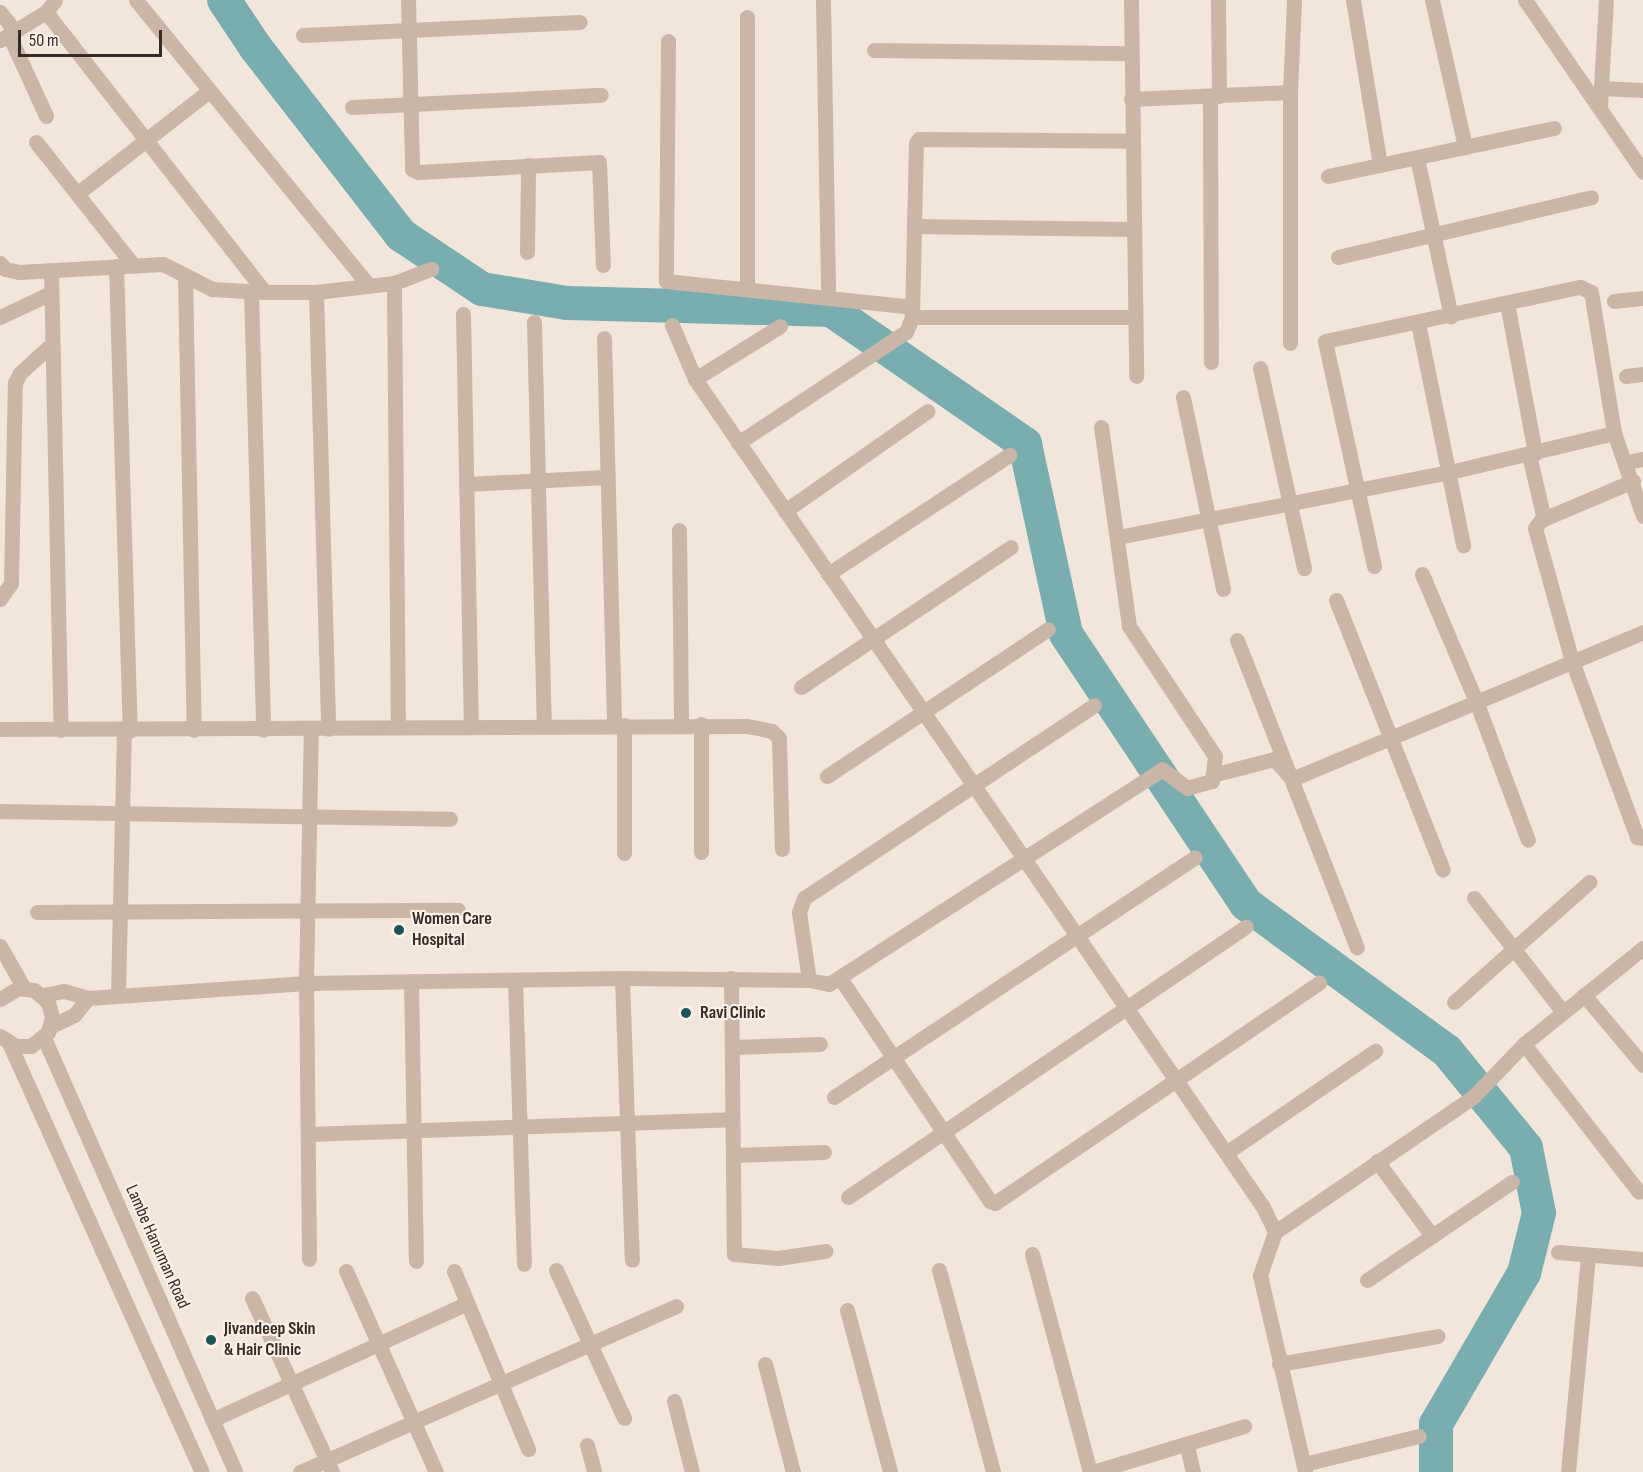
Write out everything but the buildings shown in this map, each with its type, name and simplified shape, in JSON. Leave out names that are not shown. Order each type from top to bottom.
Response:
[{"type":"street","points":[[136,0],[369,286]]},
{"type":"street","points":[[408,0],[411,167],[414,171],[600,163],[603,265]]},
{"type":"street","points":[[823,0],[828,296]]},
{"type":"street","points":[[1131,0],[1136,376]]},
{"type":"street","points":[[1211,362],[1214,96],[1218,0]]},
{"type":"street","points":[[1290,343],[1290,92],[1294,0]]},
{"type":"street","points":[[1353,0],[1380,165]]},
{"type":"street","points":[[1432,0],[1465,147]]},
{"type":"street","points":[[1599,106],[1606,0]]},
{"type":"street","points":[[1528,2],[1643,172]]},
{"type":"street","points":[[8,36],[50,6],[258,292],[263,730]]},
{"type":"street","points":[[0,12],[8,36],[46,116]]},
{"type":"street","points":[[747,17],[747,288]]},
{"type":"street","points":[[303,35],[580,22]]},
{"type":"street","points":[[668,41],[665,278],[672,284],[828,296],[912,312],[1134,317]]},
{"type":"street","points":[[874,50],[1131,53]]},
{"type":"street","points":[[1600,88],[1643,90]]},
{"type":"street","points":[[78,193],[209,91]]},
{"type":"street","points":[[1131,99],[1290,92]]},
{"type":"street","points":[[352,107],[601,95]]},
{"type":"street","points":[[1328,176],[1554,128]]},
{"type":"street","points":[[738,443],[900,338],[912,312],[916,143],[919,139],[1132,141]]},
{"type":"street","points":[[36,142],[133,265]]},
{"type":"street","points":[[1417,158],[1451,316]]},
{"type":"street","points":[[527,252],[528,165]]},
{"type":"street","points":[[1338,257],[1591,196]]},
{"type":"street","points":[[914,226],[1133,229]]},
{"type":"street","points":[[0,263],[11,272],[164,264],[212,289],[258,292],[316,292],[394,283],[431,269]]},
{"type":"street","points":[[116,266],[127,731],[118,994]]},
{"type":"street","points":[[51,270],[61,730]]},
{"type":"street","points":[[185,275],[194,730]]},
{"type":"street","points":[[394,283],[398,726]]},
{"type":"street","points":[[1374,566],[1325,341],[1507,303],[1588,288],[1614,433],[1627,462],[1643,516]]},
{"type":"street","points":[[316,292],[328,729]]},
{"type":"street","points":[[0,317],[51,293]]},
{"type":"street","points":[[1614,301],[1643,298]]},
{"type":"street","points":[[1507,303],[1544,519]]},
{"type":"street","points":[[463,314],[471,725]]},
{"type":"street","points":[[534,322],[544,726]]},
{"type":"street","points":[[1418,323],[1450,472],[1462,545]]},
{"type":"street","points":[[672,325],[695,379],[1175,1083],[1226,1153],[1275,1232]]},
{"type":"street","points":[[695,379],[780,326]]},
{"type":"street","points":[[604,338],[606,477],[624,853]]},
{"type":"street","points":[[0,599],[11,583],[6,411],[16,378],[52,344]]},
{"type":"street","points":[[1260,368],[1304,568]]},
{"type":"street","points":[[1626,376],[1643,374]]},
{"type":"street","points":[[1184,396],[1224,589]]},
{"type":"street","points":[[785,511],[928,411]]},
{"type":"street","points":[[1101,427],[1129,627],[1215,756],[1214,777]]},
{"type":"street","points":[[1118,537],[1210,521],[1450,472],[1614,433]]},
{"type":"street","points":[[828,574],[1009,456]]},
{"type":"street","points":[[1627,462],[1643,459]]},
{"type":"street","points":[[466,484],[606,477]]},
{"type":"street","points":[[1633,481],[1544,519],[1537,524],[1535,533],[1572,661],[1636,837],[1643,838]]},
{"type":"street","points":[[679,530],[681,723]]},
{"type":"street","points":[[801,687],[1011,547]]},
{"type":"street","points":[[0,560],[11,583]]},
{"type":"street","points":[[1422,574],[1476,701],[1528,840]]},
{"type":"street","points":[[1336,600],[1443,870]]},
{"type":"street","points":[[827,776],[1048,629]]},
{"type":"street","points":[[1292,779],[1643,632]]},
{"type":"street","points":[[1237,640],[1357,946]]},
{"type":"street","points":[[809,980],[799,912],[804,898],[1094,705]]},
{"type":"street","points":[[0,729],[263,730],[681,723],[747,726],[778,735],[782,849]]},
{"type":"street","points":[[701,724],[701,852]]},
{"type":"street","points":[[309,1259],[306,983],[311,729]]},
{"type":"street","points":[[0,999],[12,990],[24,988],[43,995],[64,991],[88,998],[118,994],[306,983],[411,981],[731,978],[809,980],[829,984],[1162,770],[1187,788],[1214,777],[1274,759],[1292,779]]},
{"type":"street","points":[[0,811],[450,819]]},
{"type":"street","points":[[834,1097],[1194,857]]},
{"type":"street","points":[[1454,1002],[1589,882]]},
{"type":"street","points":[[1474,898],[1563,1012]]},
{"type":"street","points":[[37,912],[458,910]]},
{"type":"street","points":[[848,1197],[1246,927]]},
{"type":"street","points":[[0,946],[24,988]]},
{"type":"street","points":[[1419,1436],[1304,1468],[1260,1275],[1275,1232],[1473,1097],[1501,1071],[1524,1044],[1643,948]]},
{"type":"street","points":[[622,978],[632,1260]]},
{"type":"street","points":[[731,978],[734,1254],[778,1258],[825,1251]]},
{"type":"street","points":[[840,978],[990,1201],[1000,1202],[1319,983]]},
{"type":"street","points":[[515,980],[524,1264]]},
{"type":"street","points":[[411,981],[416,1261]]},
{"type":"street","name":"Lambe Hanuman Road","points":[[43,995],[51,1010],[48,1032],[235,1472]]},
{"type":"street","points":[[1584,995],[1643,1065]]},
{"type":"street","points":[[4,1039],[31,1046],[74,1015],[88,998]]},
{"type":"street","points":[[4,1039],[202,1472]]},
{"type":"street","points":[[732,1047],[820,1044]]},
{"type":"street","points":[[1524,1044],[1639,1192]]},
{"type":"street","points":[[1226,1153],[1376,1051]]},
{"type":"street","points":[[308,1134],[627,1120],[732,1119]]},
{"type":"street","points":[[733,1155],[824,1152]]},
{"type":"street","points":[[1377,1161],[1432,1236]]},
{"type":"street","points":[[1367,1280],[1512,1182]]},
{"type":"street","points":[[1558,1252],[1643,1259]]},
{"type":"street","points":[[1032,1254],[1091,1472],[1187,1446],[1244,1426]]},
{"type":"street","points":[[1568,1472],[1588,1255]]},
{"type":"street","points":[[556,1270],[624,1418]]},
{"type":"street","points":[[939,1270],[993,1472]]},
{"type":"street","points":[[346,1271],[436,1472]]},
{"type":"street","points":[[454,1271],[528,1449]]},
{"type":"street","points":[[252,1298],[329,1466]]},
{"type":"street","points":[[212,1420],[466,1303]]},
{"type":"street","points":[[300,1472],[329,1466],[414,1421],[676,1306]]},
{"type":"street","points":[[847,1310],[890,1472]]},
{"type":"street","points":[[1279,1364],[1437,1336]]},
{"type":"street","points":[[765,1364],[793,1472]]},
{"type":"street","points":[[674,1401],[692,1472]]},
{"type":"street","points":[[587,1445],[594,1472]]},
{"type":"street","points":[[1187,1446],[1193,1472]]},
{"type":"waterway","points":[[224,0],[256,48],[401,235],[482,289],[567,303],[831,310],[1025,444],[1066,634],[1246,904],[1447,1051],[1526,1148],[1539,1213],[1524,1273],[1436,1424],[1436,1472]]},
{"type":"place","name":"Women Care Hospital","points":[[399,930]]},
{"type":"place","name":"Ravi Clinic","points":[[686,1013]]},
{"type":"place","name":"Jivandeep Skin & Hair Clinic","points":[[211,1340]]}]
